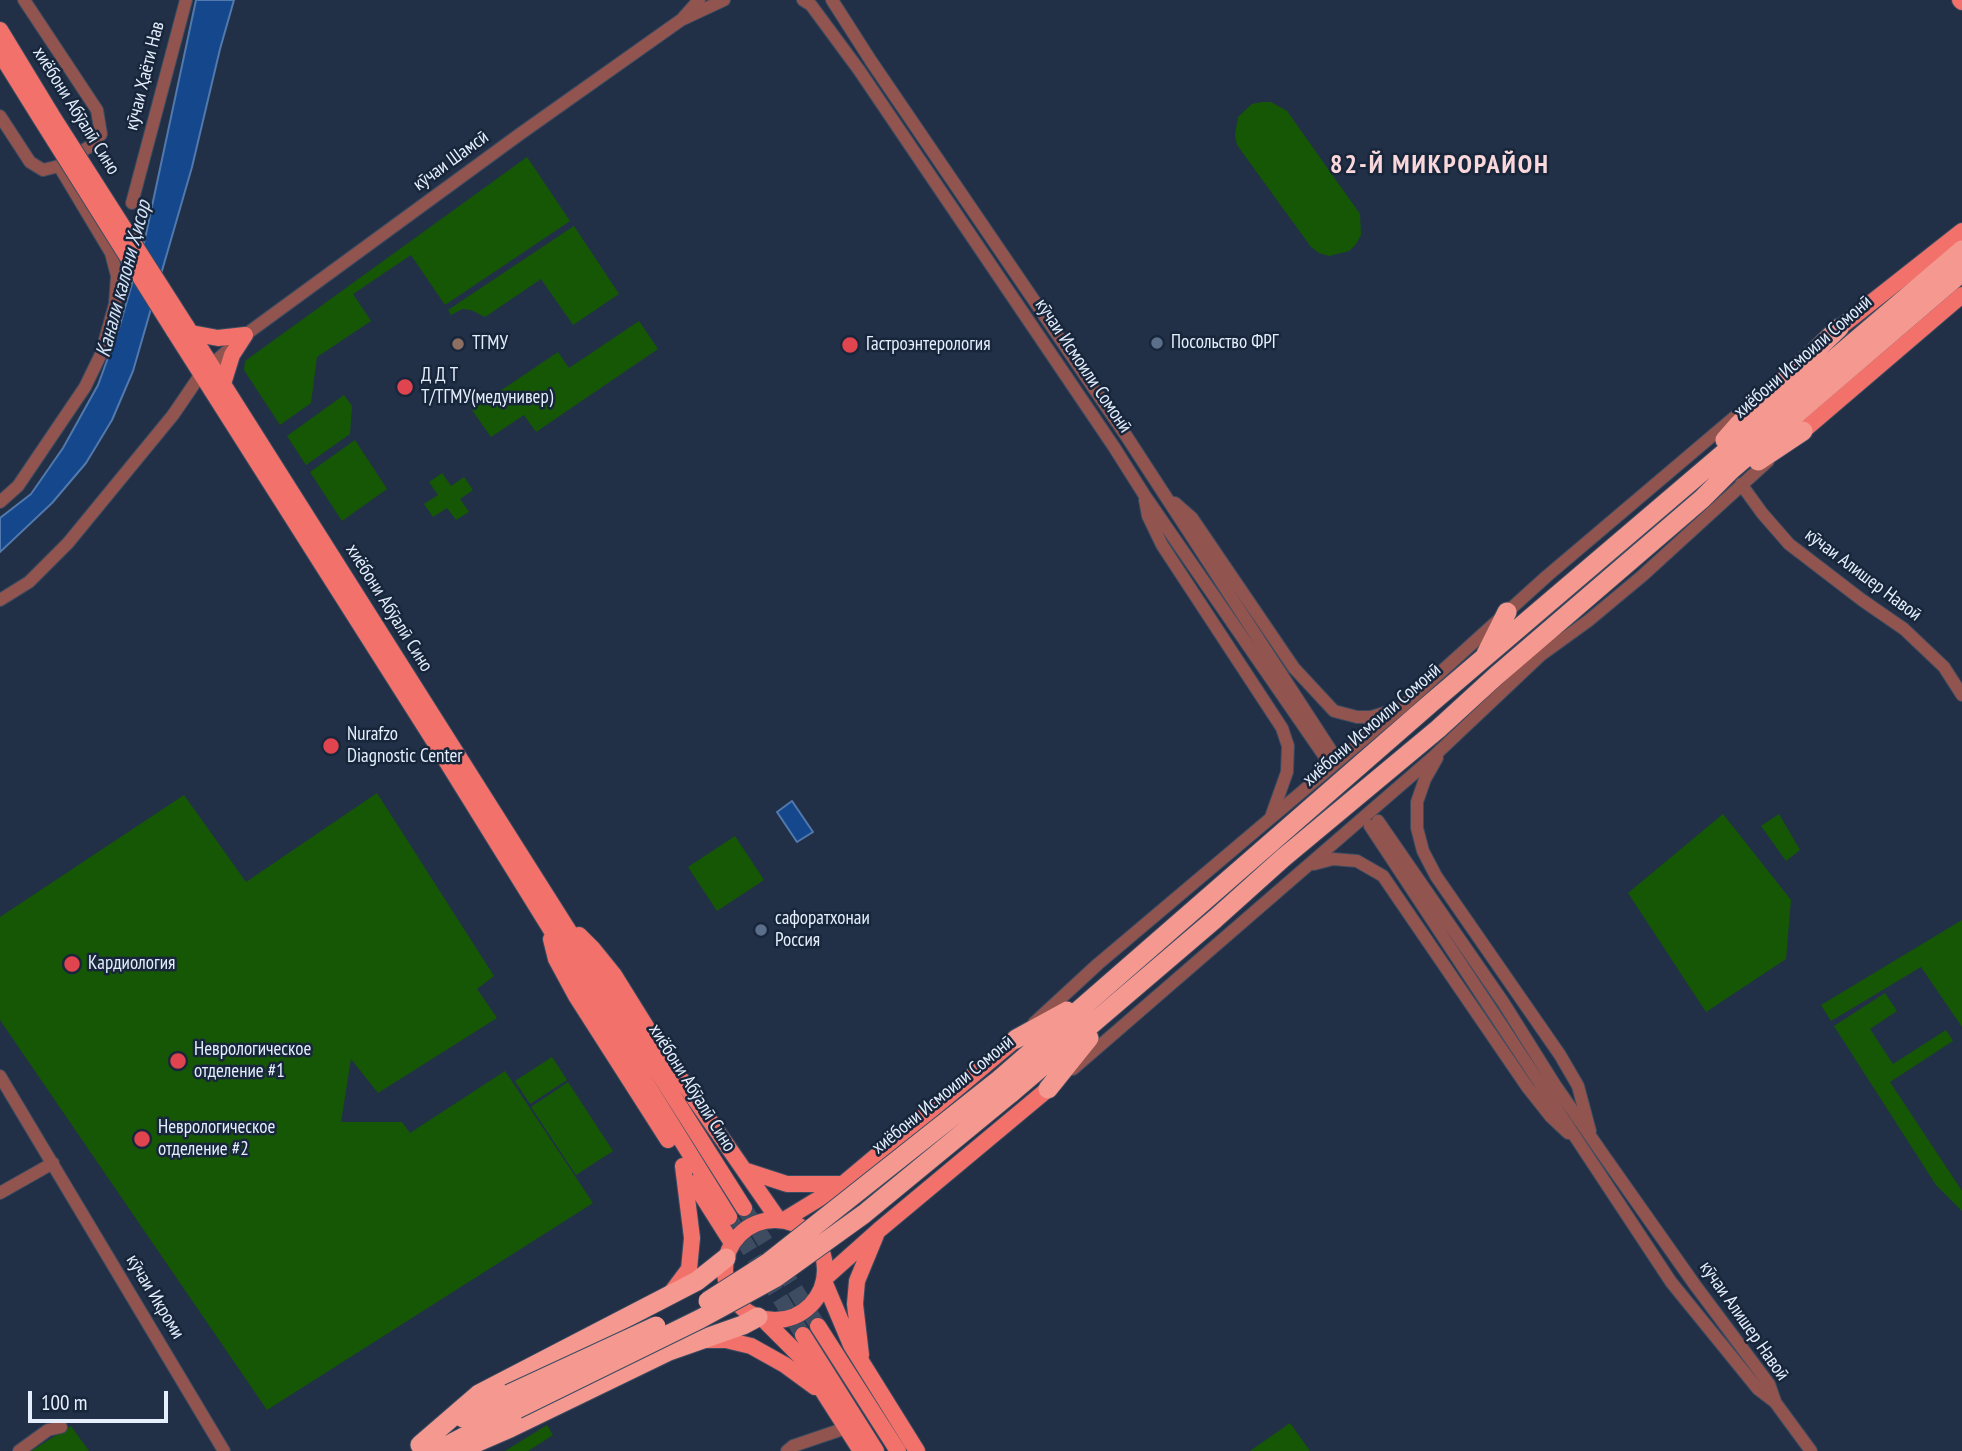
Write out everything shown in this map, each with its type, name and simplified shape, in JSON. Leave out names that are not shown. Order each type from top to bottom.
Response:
[{"type":"highway","name":"хиёбони Исмоили Сомонӣ","points":[[422,1449],[454,1423],[513,1401],[694,1309],[769,1262],[1120,1000],[1283,858],[1438,729],[1962,250]]},
{"type":"highway","name":"хиёбони Исмоили Сомонӣ","points":[[1004,1087],[1101,991],[1431,703],[1695,492],[1731,470],[1962,272]]},
{"type":"highway","points":[[1695,492],[1739,424],[1839,328]]},
{"type":"highway","points":[[1695,492],[1803,431]]},
{"type":"highway","points":[[1482,662],[1507,612]]},
{"type":"highway","points":[[1496,676],[1541,655]]},
{"type":"highway","points":[[1016,1039],[1101,991]]},
{"type":"highway","points":[[1048,1089],[1120,1000]]},
{"type":"highway","points":[[422,1449],[479,1394],[697,1281],[729,1250]]},
{"type":"highway","points":[[457,1451],[697,1340],[760,1318]]},
{"type":"main road","name":"хиёбони Абӯалӣ Сино","points":[[0,30],[46,117]]},
{"type":"main road","name":"хиёбони Абӯалӣ Сино","points":[[0,53],[46,117],[183,329],[434,741],[744,1208]]},
{"type":"main road","points":[[1839,328],[1962,230]]},
{"type":"main road","points":[[1803,431],[1962,295]]},
{"type":"main road","points":[[183,329],[218,338],[245,335]]},
{"type":"main road","points":[[223,384],[232,355],[245,335]]},
{"type":"main road","name":"хиёбони Абӯалӣ Сино","points":[[206,369],[223,384],[556,924],[729,1217]]},
{"type":"main road","points":[[556,924],[556,959],[683,1166],[729,1250]]},
{"type":"main road","points":[[556,924],[593,948],[614,975],[660,1049],[781,1220],[797,1224],[816,1241],[825,1266],[824,1280],[840,1322],[861,1362],[917,1451]]},
{"type":"main road","points":[[861,1451],[801,1357],[760,1318],[734,1300],[724,1273],[729,1250],[740,1232],[752,1225],[781,1220],[843,1184],[1016,1039]]},
{"type":"main road","points":[[760,1318],[776,1320],[802,1312],[812,1304],[824,1280],[879,1230],[1048,1089]]},
{"type":"main road","points":[[668,1296],[689,1269],[692,1238],[683,1166]]},
{"type":"main road","points":[[744,1170],[787,1184],[843,1184]]},
{"type":"main road","points":[[861,1362],[855,1304],[857,1281],[879,1230]]},
{"type":"main road","points":[[818,1326],[898,1451]]},
{"type":"main road","points":[[803,1335],[876,1451]]},
{"type":"main road","points":[[697,1340],[726,1340],[751,1346],[785,1365],[824,1394]]},
{"type":"street","points":[[0,116],[30,162],[43,170],[59,166],[99,138],[101,129],[99,117],[89,96],[24,0]]},
{"type":"street","name":"кӯчаи Ҳаёти Нав","points":[[132,203],[186,0]]},
{"type":"street","name":"кӯчаи Шамсӣ","points":[[681,20],[699,0]]},
{"type":"street","name":"кӯчаи Шамсӣ","points":[[0,600],[29,582],[68,543],[173,415],[206,369],[245,335],[681,20],[724,0]]},
{"type":"street","name":"кӯчаи Исмоили Сомонӣ","points":[[803,0],[811,5],[859,70],[1059,364],[1145,496],[1225,599]]},
{"type":"street","name":"кӯчаи Исмоили Сомонӣ","points":[[832,0],[1160,489],[1225,599],[1329,755]]},
{"type":"street","points":[[0,502],[18,486],[31,469],[85,387],[101,354],[115,304],[117,276],[111,253],[59,166]]},
{"type":"street","points":[[1016,1039],[1098,964],[1401,708],[1507,612],[1839,328]]},
{"type":"street","points":[[1059,364],[1071,356]]},
{"type":"street","points":[[1048,1089],[1310,865],[1448,743],[1541,655],[1588,621],[1642,576],[1741,484],[1803,431]]},
{"type":"street","name":"кӯчаи Алишер Навоӣ","points":[[1741,484],[1789,544],[1904,629],[1944,667],[1962,695]]},
{"type":"street","points":[[1160,489],[1192,518],[1294,668],[1334,711],[1343,715],[1371,717],[1401,708]]},
{"type":"street","points":[[1145,496],[1148,516],[1162,544],[1282,728],[1287,746],[1287,772],[1270,819]]},
{"type":"street","points":[[1448,743],[1432,764],[1417,802],[1417,828],[1423,851],[1436,876],[1560,1055],[1578,1086],[1587,1141]]},
{"type":"street","name":"кӯчаи Алишер Навоӣ","points":[[1374,823],[1455,944],[1503,1002],[1665,1273],[1758,1390],[1775,1402]]},
{"type":"street","points":[[1310,865],[1333,859],[1357,861],[1383,876],[1528,1088],[1551,1117],[1587,1141]]},
{"type":"street","name":"кӯчаи Икроми","points":[[0,1076],[224,1451]]},
{"type":"street","name":"кӯчаи Алишер Навоӣ","points":[[1587,1141],[1769,1384],[1775,1402]]},
{"type":"street","points":[[0,1194],[53,1163]]},
{"type":"street","points":[[1665,1273],[1681,1264]]},
{"type":"street","points":[[1775,1402],[1811,1451]]},
{"type":"street","points":[[19,1451],[48,1430],[61,1427]]},
{"type":"street","points":[[787,1451],[793,1446],[846,1428]]},
{"type":"green space","points":[[1271,102],[1287,111],[1360,214],[1361,235],[1349,251],[1329,256],[1311,247],[1237,145],[1235,135],[1238,117],[1252,104]]},
{"type":"green space","points":[[527,157],[570,221],[445,305],[411,255],[353,294],[371,321],[317,357],[311,403],[280,425],[244,370],[245,361]]},
{"type":"green space","points":[[574,226],[619,294],[573,325],[541,279],[485,317],[462,309],[451,315],[448,310]]},
{"type":"green space","points":[[639,321],[658,349],[536,432],[524,415],[491,437],[472,410],[558,352],[569,368]]},
{"type":"green space","points":[[344,395],[352,406],[350,434],[306,465],[287,436]]},
{"type":"green space","points":[[355,440],[387,489],[342,521],[310,472]]},
{"type":"green space","points":[[442,473],[451,486],[464,477],[473,490],[460,499],[469,512],[456,520],[447,508],[433,517],[424,504],[438,495],[429,482]]},
{"type":"green space","points":[[377,793],[494,976],[477,989],[497,1018],[378,1093],[351,1059],[341,1122],[402,1122],[410,1133],[505,1071],[593,1203],[267,1410],[0,1020],[0,917],[184,795],[246,882]]},
{"type":"green space","points":[[1723,814],[1791,900],[1786,959],[1706,1012],[1628,893]]},
{"type":"green space","points":[[1779,814],[1800,850],[1786,861],[1761,826]]},
{"type":"green space","points":[[735,836],[764,880],[717,911],[688,867]]},
{"type":"green space","points":[[1962,920],[1962,1027],[1921,967],[1831,1021],[1821,1005]]},
{"type":"green space","points":[[1885,993],[1897,1011],[1870,1029],[1893,1064],[1946,1030],[1953,1041],[1890,1082],[1962,1191],[1962,1211],[1936,1185],[1834,1026]]},
{"type":"green space","points":[[552,1057],[567,1080],[530,1104],[515,1081]]},
{"type":"green space","points":[[568,1082],[613,1151],[576,1175],[531,1107]]},
{"type":"green space","points":[[1290,1423],[1310,1451],[1250,1451]]},
{"type":"green space","points":[[547,1425],[553,1435],[528,1451],[505,1451]]},
{"type":"green space","points":[[71,1426],[89,1451],[31,1451]]},
{"type":"water","points":[[196,0],[234,0],[192,167],[133,371],[112,420],[86,463],[52,503],[0,552],[0,518],[31,494],[63,448],[98,385],[120,325],[145,239]]},
{"type":"water","points":[[792,801],[813,832],[797,842],[777,812]]},
{"type":"tunnel","points":[[744,1208],[818,1326]]},
{"type":"tunnel","points":[[729,1217],[803,1335]]},
{"type":"place","name":"Посольство ФРГ","points":[[1157,343]]},
{"type":"place","name":"ТГМУ","points":[[458,344]]},
{"type":"place","name":"Гастроэнтерология","points":[[850,345]]},
{"type":"place","name":"Д Д Т Т/ТГМУ(медунивер)","points":[[405,387]]},
{"type":"place","name":"Nurafzo Diagnostic Center","points":[[331,746]]},
{"type":"place","name":"сафоратхонаи Россия","points":[[761,930]]},
{"type":"place","name":"Кардиология","points":[[72,964]]},
{"type":"place","name":"Неврологическое отделение #1","points":[[178,1061]]},
{"type":"place","name":"Неврологическое отделение #2","points":[[142,1139]]},
{"type":"district","name":"82-Й МИКРОРАЙОН","points":[[1440,166]]},
{"type":"water label","name":"Канали калони Ҳисор","points":[[124,279]]}]
